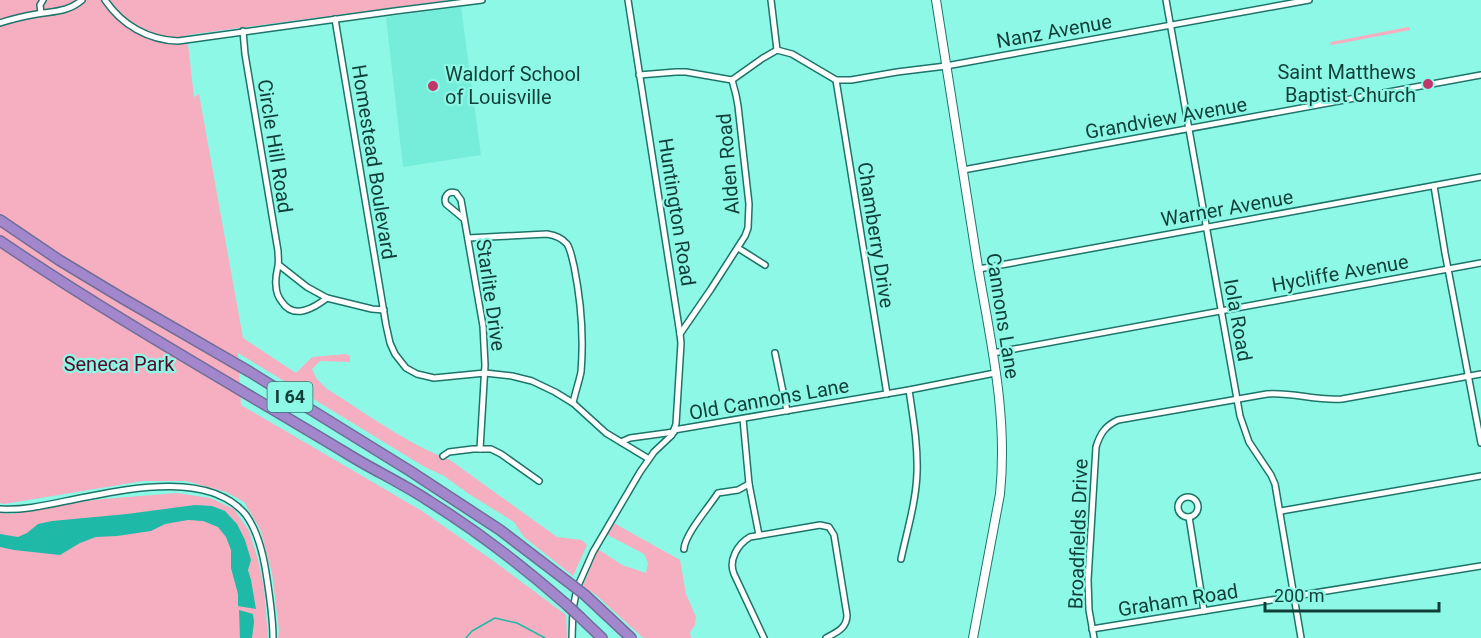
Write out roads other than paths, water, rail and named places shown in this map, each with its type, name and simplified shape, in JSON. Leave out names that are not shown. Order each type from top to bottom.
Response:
[{"type":"highway","name":"I 64","points":[[0,220],[58,260],[250,372],[501,530],[572,585],[631,638]]},
{"type":"highway","name":"I 64","points":[[0,241],[110,313],[357,460],[429,500],[540,581],[602,638]]},
{"type":"main road","name":"Cannons Lane","points":[[936,0],[1002,422],[1002,471],[996,518],[973,638]]},
{"type":"street","points":[[41,13],[40,5],[43,0]]},
{"type":"street","points":[[0,23],[41,13],[63,11],[82,0]]},
{"type":"street","points":[[105,0],[117,15],[140,31],[158,38],[178,41],[482,0]]},
{"type":"street","name":"Huntington Road","points":[[628,0],[681,343],[674,431]]},
{"type":"street","points":[[771,0],[777,50]]},
{"type":"street","name":"Iola Road","points":[[1166,0],[1240,417],[1253,450],[1273,478],[1281,511],[1301,638]]},
{"type":"street","name":"Nanz Avenue","points":[[836,80],[851,80],[946,66],[1309,0]]},
{"type":"street","name":"Homestead Boulevard","points":[[335,19],[384,310]]},
{"type":"street","name":"Circle Hill Road","points":[[243,32],[278,251],[276,292],[282,304],[300,312],[316,306],[327,298]]},
{"type":"street","points":[[639,75],[686,72],[732,80],[777,50],[792,54],[836,80]]},
{"type":"street","name":"Grandview Avenue","points":[[963,170],[1481,75]]},
{"type":"street","name":"Alden Road","points":[[680,334],[738,248],[748,228],[749,204],[738,106],[732,80]]},
{"type":"street","name":"Chamberry Drive","points":[[836,80],[886,394]]},
{"type":"street","name":"Warner Avenue","points":[[979,269],[1481,177]]},
{"type":"street","points":[[1434,186],[1481,443]]},
{"type":"street","name":"Starlite Drive","points":[[464,219],[446,204],[445,199],[448,193],[453,192],[459,195],[461,200],[484,338],[480,448]]},
{"type":"street","points":[[468,237],[547,234],[562,240],[569,247],[575,273],[582,332],[580,375],[573,403]]},
{"type":"street","points":[[738,248],[765,265]]},
{"type":"street","name":"Hycliffe Avenue","points":[[993,353],[1481,263]]},
{"type":"street","points":[[279,265],[307,287],[327,298],[384,310],[387,333],[394,354],[411,371],[434,378],[484,373],[532,381],[573,403],[606,433],[649,459]]},
{"type":"street","points":[[775,352],[787,411]]},
{"type":"street","name":"Old Cannons Lane","points":[[572,638],[573,609],[579,583],[593,552],[640,472],[654,452],[674,431],[995,373]]},
{"type":"street","points":[[1237,399],[1275,393],[1320,399],[1342,399],[1481,374]]},
{"type":"street","points":[[901,559],[917,473],[916,443],[909,390]]},
{"type":"street","name":"Broadfields Drive","points":[[1094,638],[1089,610],[1088,580],[1096,447],[1102,432],[1118,420],[1237,399]]},
{"type":"street","points":[[743,419],[749,483],[759,535]]},
{"type":"street","points":[[621,442],[630,438],[674,431]]},
{"type":"street","points":[[443,456],[449,452],[491,449],[539,481]]},
{"type":"street","points":[[1281,511],[1481,476]]},
{"type":"street","points":[[684,549],[690,533],[718,493],[738,490],[749,483]]},
{"type":"street","points":[[0,509],[19,509],[153,487],[192,488],[222,496],[246,515],[254,529],[265,566],[273,638]]},
{"type":"street","points":[[1189,517],[1204,611]]},
{"type":"street","points":[[764,638],[734,574],[732,561],[742,543],[750,537],[820,525],[833,531],[847,619],[842,628],[826,638]]},
{"type":"street","name":"Graham Road","points":[[1092,630],[1481,566]]},
{"type":"waterway","points":[[466,638],[472,631],[495,618],[517,623],[545,638]]},
{"type":"place","name":"Saint Matthews Baptist Church","points":[[1428,84]]},
{"type":"place","name":"Waldorf School of Louisville","points":[[433,86]]},
{"type":"park label","name":"Seneca Park","points":[[119,364]]}]
